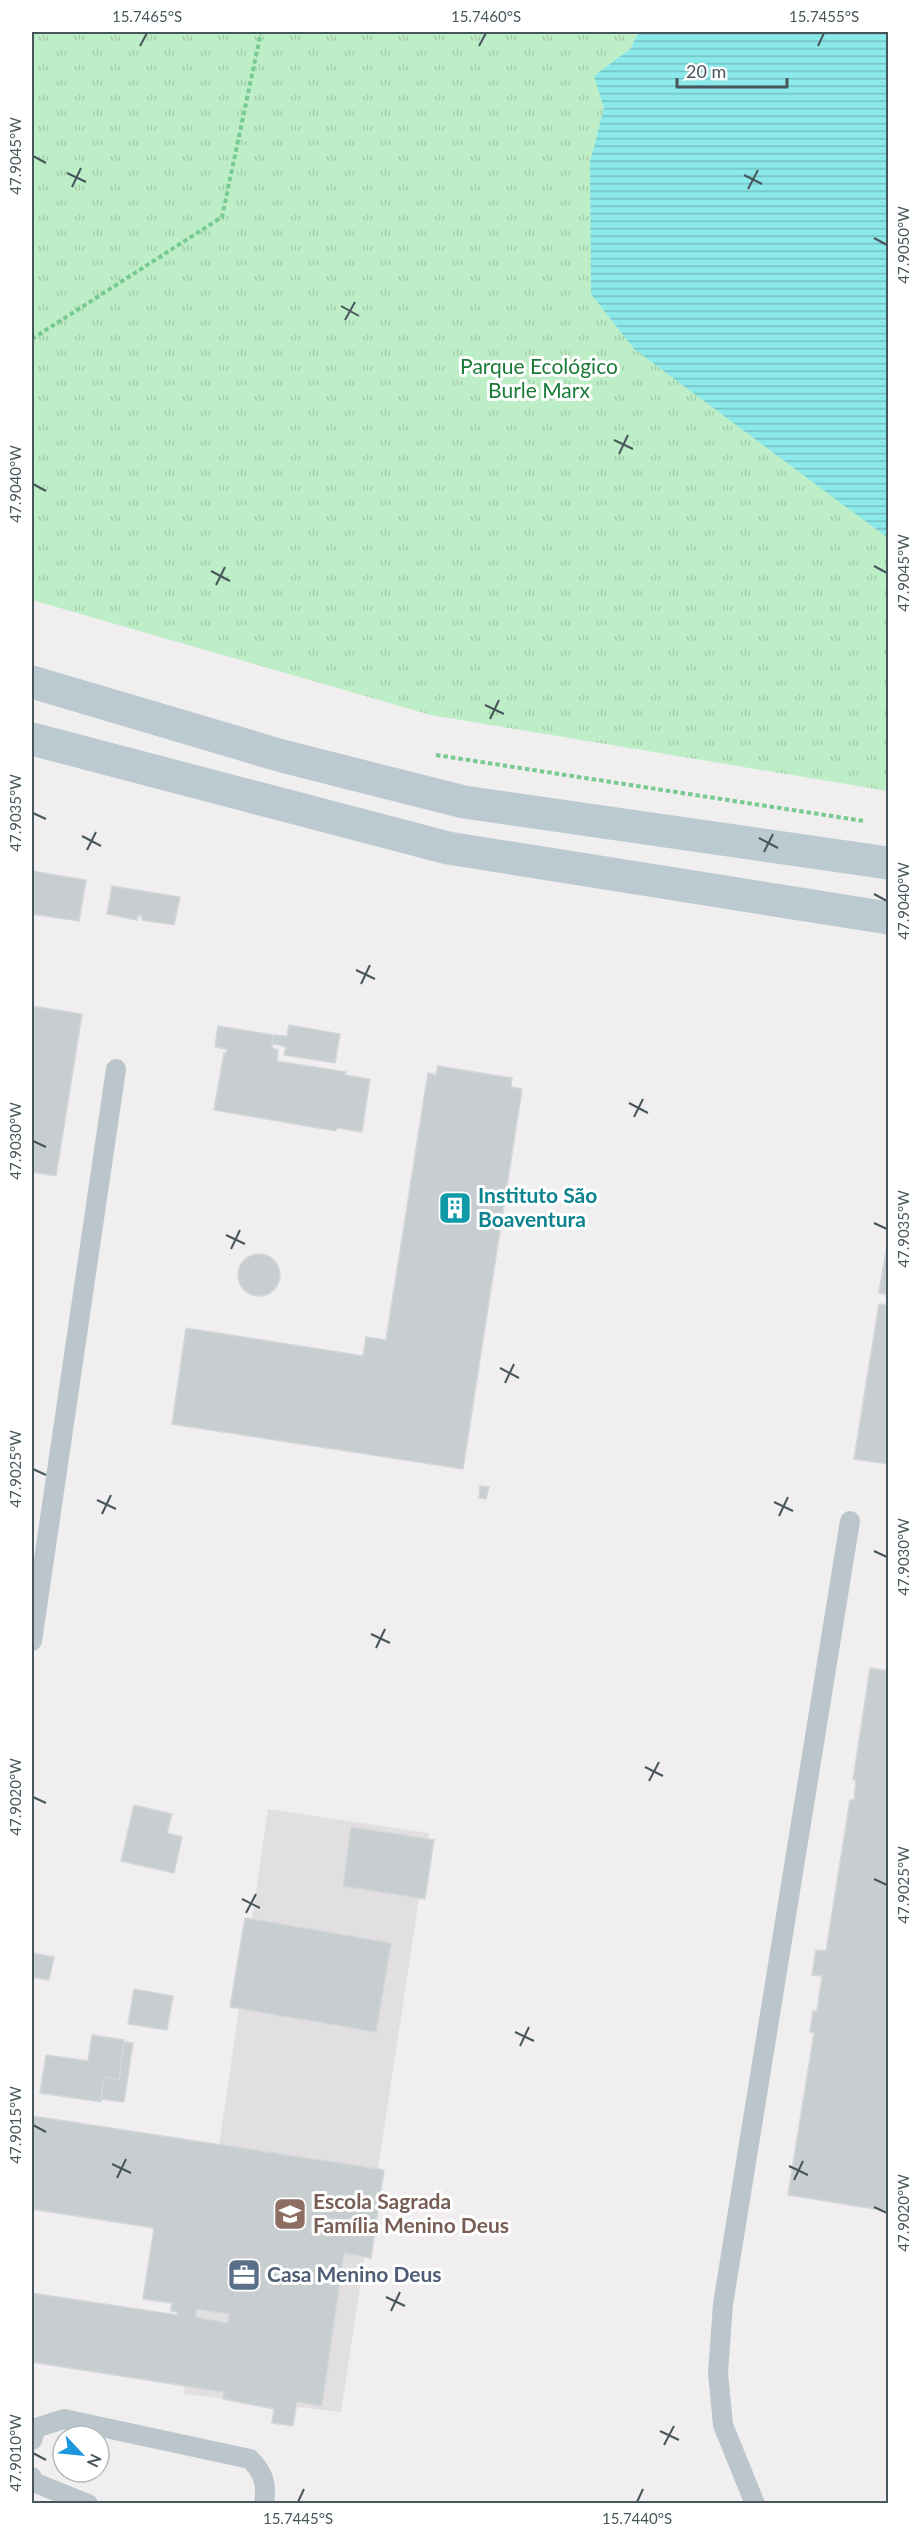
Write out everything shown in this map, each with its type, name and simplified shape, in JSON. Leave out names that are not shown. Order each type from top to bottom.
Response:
[{"type":"street","points":[[32,682],[282,756],[464,802],[888,863]]},
{"type":"street","points":[[32,739],[448,848],[888,918]]},
{"type":"lane","points":[[32,1641],[116,1069]]},
{"type":"lane","points":[[755,2504],[723,2425],[718,2373],[723,2304],[850,1521]]},
{"type":"lane","points":[[32,2440],[36,2428],[64,2419],[250,2459],[262,2472],[266,2489],[264,2504]]},
{"type":"lane","points":[[32,2477],[33,2481],[88,2504]]},
{"type":"path","points":[[32,339],[222,217],[261,32]]},
{"type":"path","points":[[429,754],[866,821]]},
{"type":"shaded area","name":"Escola Sagrada Família Menino Deus","points":[[268,1809],[429,1833],[341,2412],[183,2394]]},
{"type":"green space","name":"Parque Ecológico Burle Marx","points":[[32,32],[888,32],[888,791],[431,715],[32,600]]},
{"type":"water","points":[[639,32],[888,32],[888,538],[634,349],[591,294],[590,162],[604,108],[594,76],[630,49]]},
{"type":"building","points":[[32,871],[86,880],[79,921],[32,914]]},
{"type":"building","points":[[112,886],[180,897],[174,925],[142,920],[142,916],[138,916],[137,920],[107,914]]},
{"type":"building","points":[[32,1006],[82,1014],[56,1176],[32,1172]]},
{"type":"building","points":[[289,1025],[340,1034],[335,1063],[284,1055],[286,1047],[272,1043],[273,1035],[287,1036]]},
{"type":"building","points":[[218,1026],[273,1035],[272,1048],[278,1050],[277,1061],[346,1072],[345,1075],[370,1079],[362,1132],[337,1128],[336,1131],[214,1110],[224,1053],[226,1054],[227,1049],[215,1047]]},
{"type":"building","name":"Instituto São Boaventura","points":[[438,1066],[512,1078],[511,1087],[522,1089],[463,1469],[172,1424],[186,1328],[363,1356],[366,1337],[386,1340],[428,1073],[436,1075]]},
{"type":"building","points":[[888,1238],[888,1295],[879,1293]]},
{"type":"building","points":[[259,1254],[274,1260],[280,1275],[274,1290],[259,1296],[244,1290],[238,1275],[244,1260]]},
{"type":"building","points":[[879,1304],[888,1305],[888,1464],[854,1459]]},
{"type":"building","points":[[480,1486],[489,1487],[486,1499],[479,1498]]},
{"type":"building","points":[[870,1668],[888,1671],[888,2211],[788,2195],[814,2033],[810,2032],[813,2011],[817,2011],[822,1976],[812,1975],[816,1950],[826,1951],[850,1800],[854,1800],[856,1780],[853,1780]]},
{"type":"building","points":[[134,1805],[172,1814],[167,1833],[182,1837],[174,1873],[121,1861]]},
{"type":"building","points":[[351,1827],[434,1840],[425,1899],[343,1886]]},
{"type":"building","points":[[245,1918],[391,1943],[376,2032],[230,2007]]},
{"type":"building","points":[[32,1953],[54,1957],[49,1980],[32,1977]]},
{"type":"building","points":[[134,1989],[173,1996],[167,2030],[128,2024]]},
{"type":"building","points":[[92,2035],[124,2040],[119,2080],[104,2077],[101,2102],[40,2093],[46,2055],[88,2061]]},
{"type":"building","points":[[124,2042],[133,2043],[124,2102],[101,2099],[104,2077],[119,2080]]},
{"type":"building","name":"Casa Menino Deus","points":[[32,2116],[384,2170],[371,2258],[344,2253],[322,2406],[297,2402],[293,2426],[272,2423],[274,2409],[223,2399],[224,2392],[32,2362],[32,2293],[177,2315],[177,2312],[171,2311],[172,2303],[143,2299],[154,2228],[32,2209]],"holes":[[[197,2309],[229,2314],[228,2323],[195,2317]]]},
{"type":"place","name":"Instituto São Boaventura","points":[[455,1208]]},
{"type":"place","name":"Escola Sagrada Família Menino Deus","points":[[290,2214]]},
{"type":"place","name":"Casa Menino Deus","points":[[244,2275]]}]
